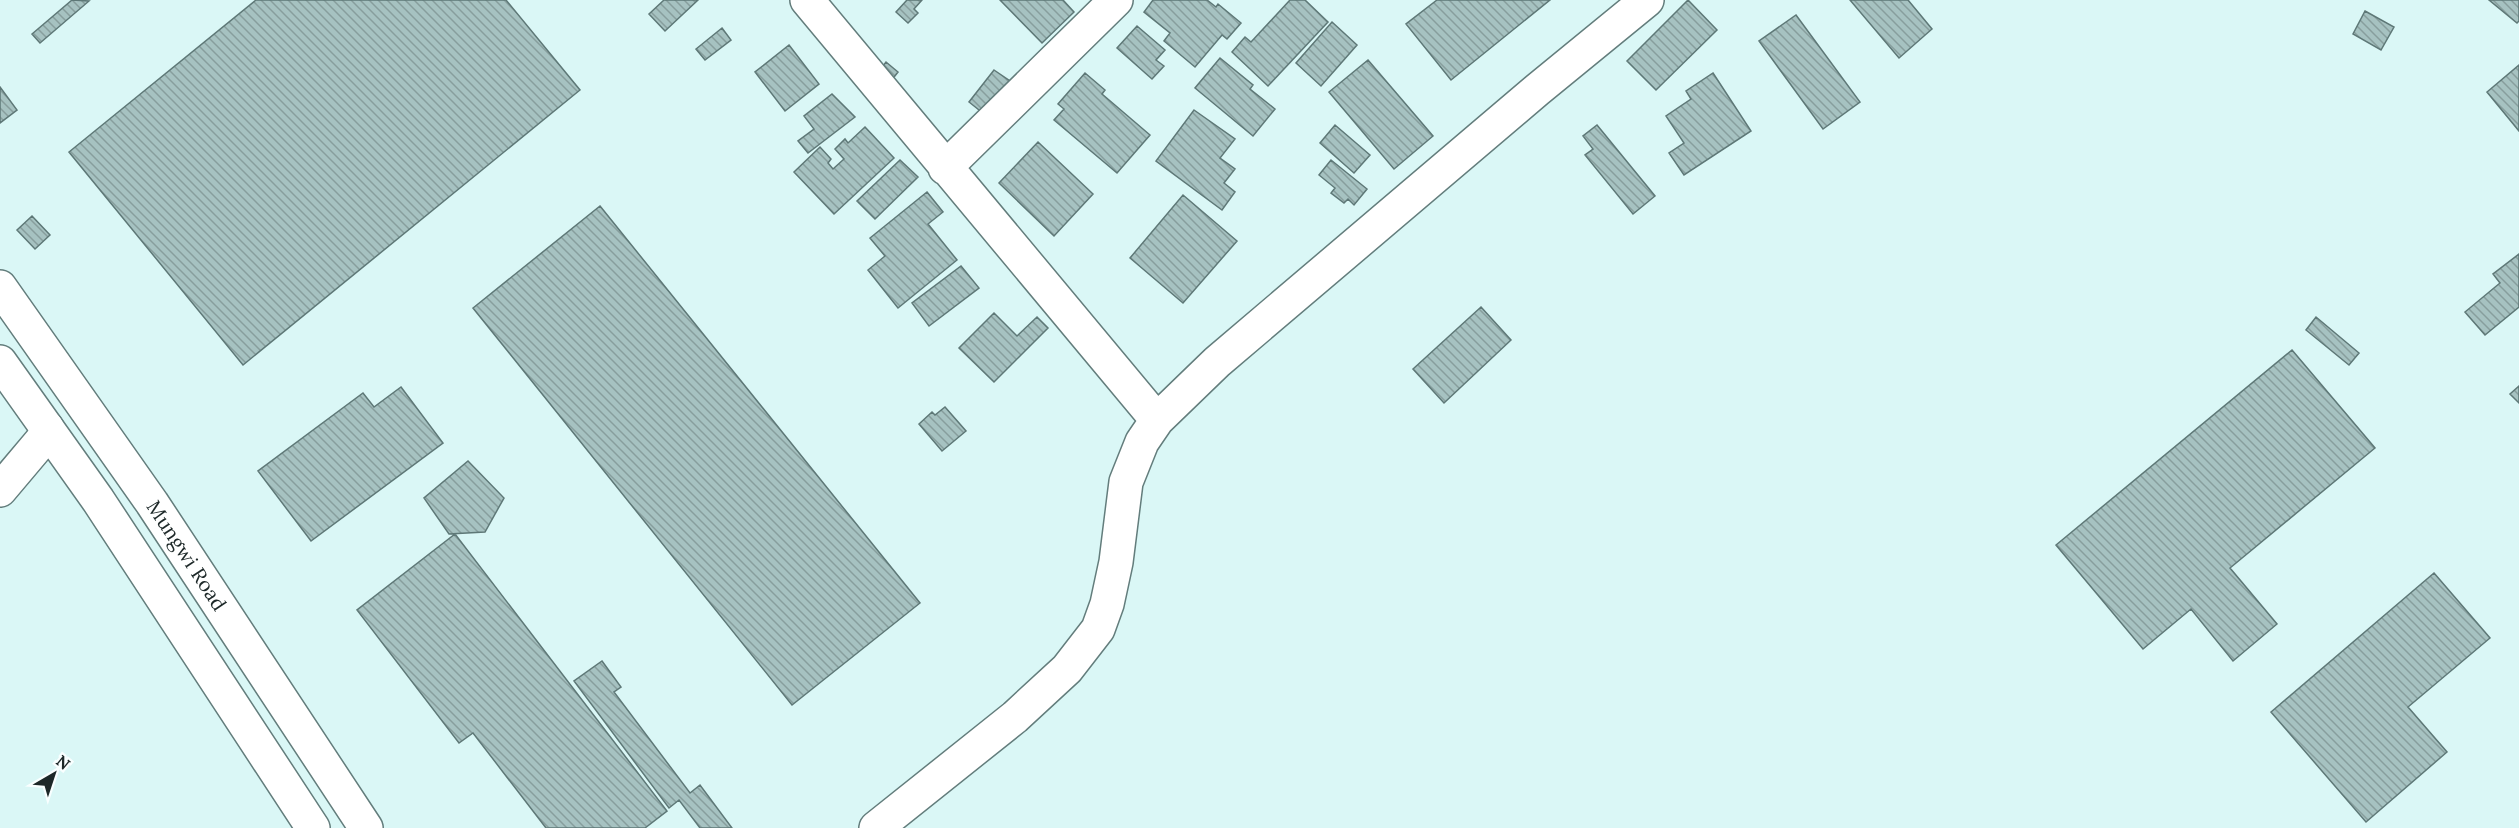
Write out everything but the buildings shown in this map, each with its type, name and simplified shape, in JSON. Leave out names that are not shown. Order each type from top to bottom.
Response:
[{"type":"street","points":[[807,0],[1157,420]]},
{"type":"street","points":[[945,168],[1116,0]]},
{"type":"street","points":[[876,828],[1015,717],[1067,669],[1098,629],[1107,604],[1116,562],[1126,483],[1142,442],[1157,420],[1217,362],[1528,97],[1647,0]]},
{"type":"street","name":"Mungwi Road","points":[[0,287],[152,503],[366,828]]},
{"type":"street","points":[[0,362],[98,500],[313,828]]},
{"type":"street","points":[[0,489],[43,439],[47,428]]}]
